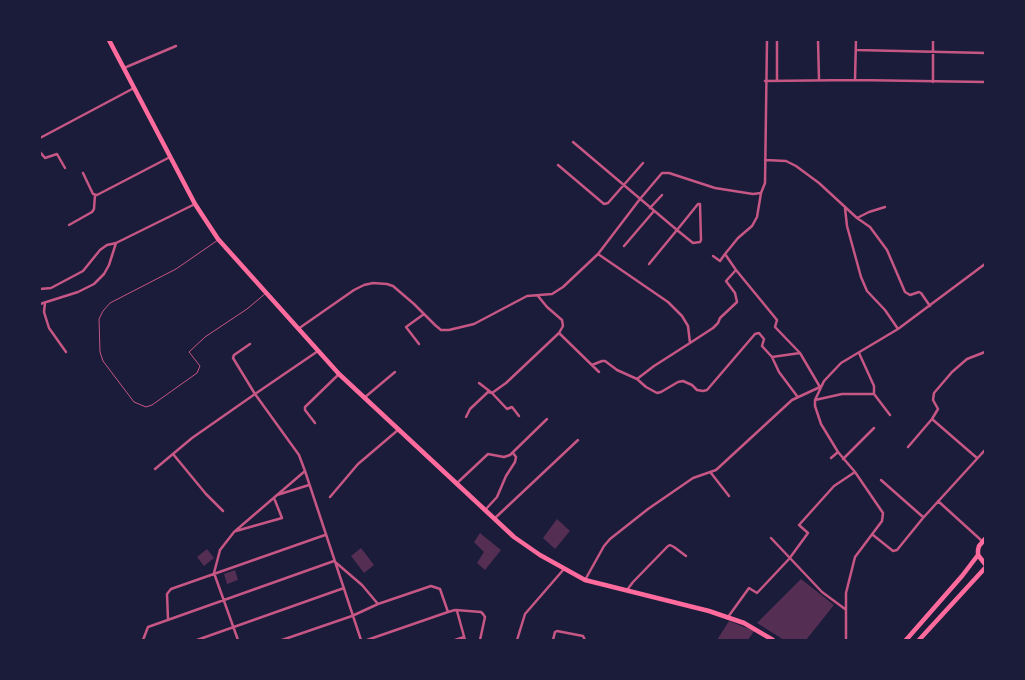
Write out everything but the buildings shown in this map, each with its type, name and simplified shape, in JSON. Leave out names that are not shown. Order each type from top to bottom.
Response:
[{"type":"main road","points":[[109,40],[195,204],[218,239],[339,374],[485,511],[514,537],[585,580],[709,610],[744,623],[773,640]]},
{"type":"main road","points":[[906,640],[962,576],[978,555],[979,546],[983,540]]},
{"type":"main road","points":[[919,640],[985,566],[978,555]]},
{"type":"street","points":[[713,256],[720,261],[738,238],[752,226],[757,217],[760,193],[765,183],[767,40]]},
{"type":"street","points":[[777,40],[777,82]]},
{"type":"street","points":[[818,40],[819,80]]},
{"type":"street","points":[[856,40],[856,80]]},
{"type":"street","points":[[933,40],[933,82]]},
{"type":"street","points":[[124,68],[176,46]]},
{"type":"street","points":[[856,50],[985,53]]},
{"type":"street","points":[[765,81],[985,82]]},
{"type":"street","points":[[40,138],[134,88]]},
{"type":"street","points":[[573,142],[652,210],[677,230],[693,243],[700,242],[701,240],[700,204],[677,230],[649,264]]},
{"type":"street","points":[[40,152],[45,158],[57,154],[65,168]]},
{"type":"street","points":[[95,195],[170,157]]},
{"type":"street","points":[[765,160],[782,160],[791,163],[819,183],[845,208],[870,227],[883,244],[905,292],[910,295],[921,293],[930,306]]},
{"type":"street","points":[[558,165],[604,204],[608,203],[642,163]]},
{"type":"street","points":[[69,225],[94,209],[95,195],[83,173]]},
{"type":"street","points":[[298,329],[364,285],[386,284],[393,286],[441,330],[458,329],[474,324],[528,296],[557,292],[598,254],[658,176],[666,173],[715,188],[753,194],[760,193]]},
{"type":"street","points":[[624,246],[662,195]]},
{"type":"street","points":[[40,289],[51,288],[72,278],[88,267],[100,250],[107,245],[116,243],[195,204]]},
{"type":"street","points":[[857,218],[884,207]]},
{"type":"street","points":[[845,208],[847,226],[861,277],[867,291],[885,310],[898,329]]},
{"type":"street","points":[[40,304],[78,292],[94,284],[107,270],[116,243]]},
{"type":"street","points":[[598,254],[677,310],[688,326],[690,343]]},
{"type":"street","points":[[725,254],[777,320],[775,328],[800,353],[820,387]]},
{"type":"street","points":[[846,640],[846,593],[855,557],[882,521],[883,513],[855,472],[838,452],[821,424],[815,400],[820,387],[840,363],[898,329],[985,264]]},
{"type":"street","points":[[637,379],[718,323],[720,318],[736,302],[735,293],[726,280],[736,270]]},
{"type":"street","points":[[466,417],[470,409],[488,392],[492,393],[511,378],[559,333],[563,326],[562,320],[538,296]]},
{"type":"street","points":[[45,303],[44,312],[49,328],[66,352]]},
{"type":"street","points":[[419,344],[406,327],[424,314]]},
{"type":"street","points":[[559,333],[599,372]]},
{"type":"street","points":[[592,365],[602,361],[605,362],[657,392],[661,392],[683,381],[692,385],[697,390],[708,390],[756,333],[763,336],[762,346],[772,357],[779,372],[797,396]]},
{"type":"street","points":[[250,344],[234,355],[233,358],[255,394],[299,455],[361,640]]},
{"type":"street","points":[[156,469],[192,438],[318,351]]},
{"type":"street","points":[[908,448],[932,419],[938,407],[933,400],[934,393],[952,372],[967,360],[985,352]]},
{"type":"street","points":[[772,357],[800,353]]},
{"type":"street","points":[[859,353],[874,386],[874,394],[890,415]]},
{"type":"street","points":[[364,398],[395,372]]},
{"type":"street","points":[[315,423],[305,410],[305,407],[339,374]]},
{"type":"street","points":[[479,383],[506,408],[512,407],[519,416]]},
{"type":"street","points":[[585,580],[610,539],[648,509],[693,478],[711,473],[797,396],[820,387]]},
{"type":"street","points":[[815,400],[842,394],[874,394]]},
{"type":"street","points":[[456,484],[488,454],[504,457],[513,453],[547,418]]},
{"type":"street","points":[[932,419],[977,458]]},
{"type":"street","points":[[843,459],[874,428]]},
{"type":"street","points":[[330,497],[358,464],[398,430]]},
{"type":"street","points":[[494,519],[578,440]]},
{"type":"street","points":[[873,535],[893,550],[896,550],[985,450]]},
{"type":"street","points":[[831,458],[838,452]]},
{"type":"street","points":[[485,511],[497,497],[506,476],[515,462],[516,458],[513,453]]},
{"type":"street","points":[[173,454],[206,494],[223,511]]},
{"type":"street","points":[[238,640],[214,573],[220,550],[234,532],[305,471]]},
{"type":"street","points":[[728,617],[749,588],[757,593],[789,559],[808,533],[799,525],[834,486],[855,472]]},
{"type":"street","points":[[711,473],[729,496]]},
{"type":"street","points":[[881,480],[923,518]]},
{"type":"street","points":[[274,496],[309,485]]},
{"type":"street","points":[[234,532],[282,518],[274,496]]},
{"type":"street","points":[[938,501],[983,540]]},
{"type":"street","points":[[168,619],[167,594],[169,590],[325,535]]},
{"type":"street","points":[[770,538],[822,592],[846,610]]},
{"type":"street","points":[[627,590],[668,546],[674,547],[686,556]]},
{"type":"street","points":[[143,640],[148,628],[168,619],[334,562]]},
{"type":"street","points":[[334,562],[362,585],[378,604]]},
{"type":"street","points":[[517,640],[525,614],[564,569]]},
{"type":"street","points":[[282,640],[352,616],[378,604],[435,586],[442,592],[448,612]]},
{"type":"street","points":[[197,640],[344,588]]},
{"type":"street","points":[[455,640],[465,638],[456,610]]},
{"type":"street","points":[[367,640],[456,610],[481,612],[483,614],[485,617],[480,640]]},
{"type":"street","points":[[553,640],[555,632],[584,636],[585,640]]},
{"type":"lane","points":[[218,239],[168,274],[110,303],[99,319],[100,352],[103,361],[134,402],[146,407],[152,405],[197,373],[200,366],[189,352],[206,337],[247,309],[266,293]]}]
